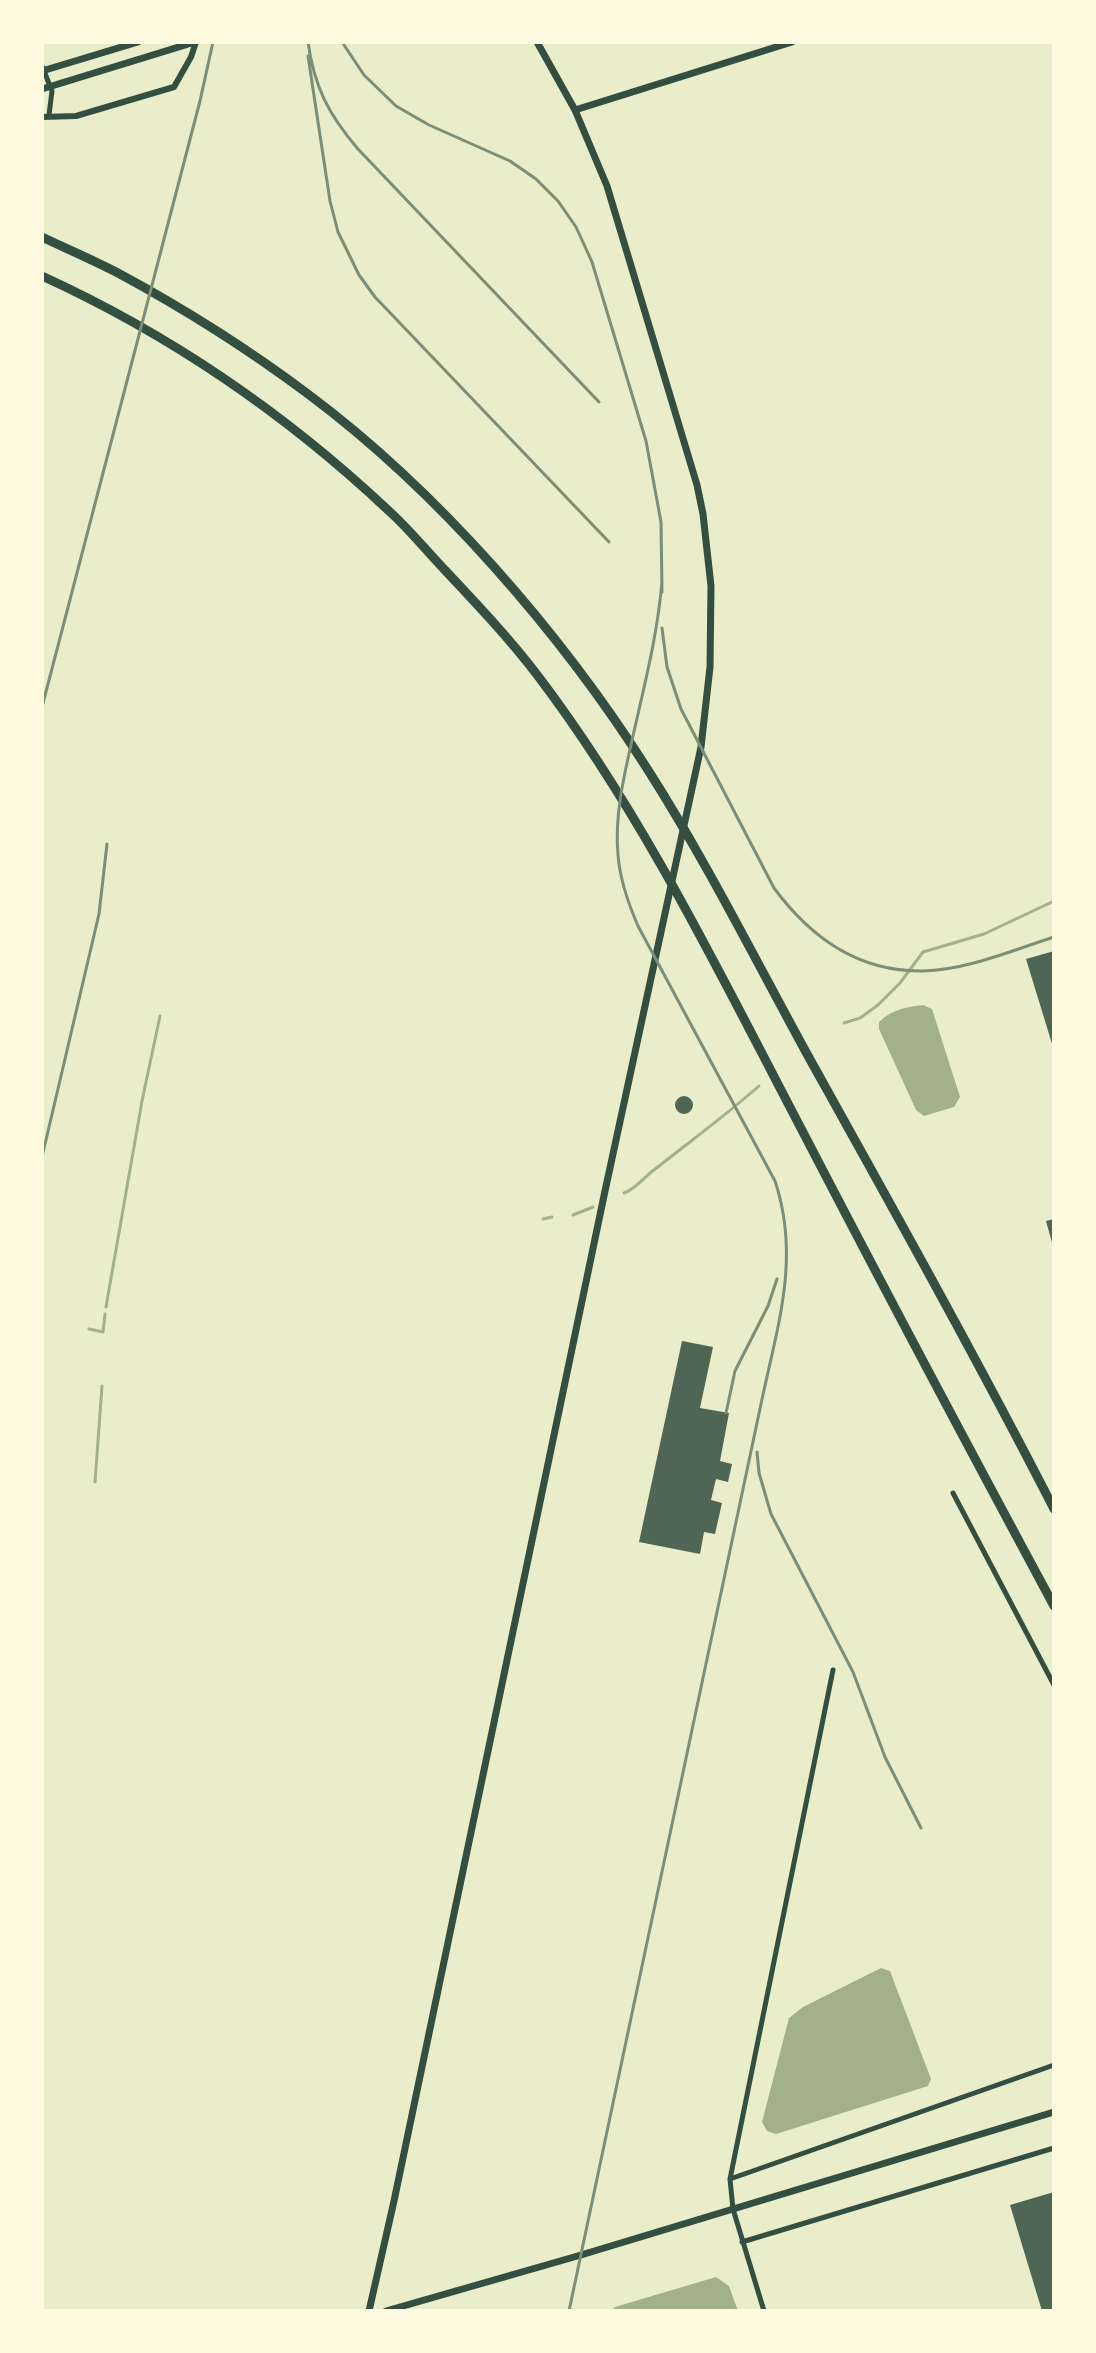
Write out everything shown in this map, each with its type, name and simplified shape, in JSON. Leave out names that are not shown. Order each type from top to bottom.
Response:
[{"type":"highway","points":[[42,237],[117,273],[229,339],[309,395],[451,521],[516,592],[594,690],[649,771],[709,875],[989,1383],[1054,1509]]},
{"type":"highway","points":[[42,276],[147,329],[291,427],[390,511],[473,599],[538,675],[633,820],[696,929],[1054,1606]]},
{"type":"main road","points":[[42,68],[138,42]]},
{"type":"main road","points":[[42,89],[195,42]]},
{"type":"main road","points":[[369,2311],[701,747],[710,667],[711,586],[697,485],[607,186],[575,110],[537,42]]},
{"type":"main road","points":[[575,110],[792,42]]},
{"type":"main road","points":[[386,2311],[1054,2112]]},
{"type":"street","points":[[42,68],[52,91],[45,116],[76,116],[174,87],[191,57],[195,42]]},
{"type":"street","points":[[953,1493],[1054,1685]]},
{"type":"street","points":[[764,2311],[733,2209],[730,2179],[833,1670]]},
{"type":"street","points":[[730,2179],[1054,2065]]},
{"type":"street","points":[[742,2242],[1054,2148]]},
{"type":"shaded area","points":[[923,1005],[932,1009],[960,1097],[954,1107],[924,1116],[916,1110],[879,1029],[879,1022],[889,1015]]},
{"type":"shaded area","points":[[881,1968],[890,1971],[931,2079],[928,2086],[776,2134],[767,2131],[762,2122],[789,2018],[803,2007]]},
{"type":"shaded area","points":[[716,2277],[729,2286],[738,2311],[610,2311],[615,2307]]},
{"type":"building","points":[[1054,951],[1054,1047],[1053,1047],[1026,959]]},
{"type":"building","points":[[680,1096],[688,1096],[693,1105],[691,1112],[680,1114],[675,1109],[675,1101]]},
{"type":"building","points":[[1054,1219],[1054,1246],[1053,1246],[1046,1221]]},
{"type":"building","points":[[682,1341],[713,1347],[700,1408],[729,1413],[720,1461],[732,1464],[728,1482],[716,1479],[711,1500],[722,1503],[715,1534],[704,1532],[700,1554],[639,1542]]},
{"type":"building","points":[[1054,2192],[1054,2311],[1042,2311],[1010,2205]]},
{"type":"waterway","points":[[844,1023],[860,1018],[878,1005],[900,983],[923,952],[984,934],[1054,901]]},
{"type":"waterway","points":[[106,1307],[160,1016]]},
{"type":"waterway","points":[[624,1193],[759,1086]]},
{"type":"waterway","points":[[573,1215],[593,1207]]},
{"type":"waterway","points":[[543,1219],[552,1217]]},
{"type":"waterway","points":[[89,1329],[103,1332],[105,1314]]},
{"type":"waterway","points":[[95,1482],[102,1386]]},
{"type":"railway","points":[[42,707],[213,42]]},
{"type":"railway","points":[[308,42],[319,87],[331,112],[358,149],[599,402]]},
{"type":"railway","points":[[342,42],[364,75],[396,106],[429,125],[510,161],[536,179],[558,201],[576,227],[592,262],[646,441],[661,522],[662,592]]},
{"type":"railway","points":[[308,56],[330,201],[338,232],[359,275],[375,297],[609,542]]},
{"type":"railway","points":[[569,2311],[779,1320],[786,1266],[783,1210],[775,1181],[638,926],[621,873],[617,839],[619,806],[655,637],[662,581]]},
{"type":"railway","points":[[662,628],[667,667],[681,709],[774,888],[820,936],[857,958],[899,970],[923,971],[973,963],[1054,937]]},
{"type":"railway","points":[[42,1157],[99,914],[107,844]]},
{"type":"railway","points":[[726,1413],[735,1371],[768,1306],[777,1279]]},
{"type":"railway","points":[[757,1452],[759,1473],[771,1514],[853,1672],[885,1757],[921,1828]]}]
